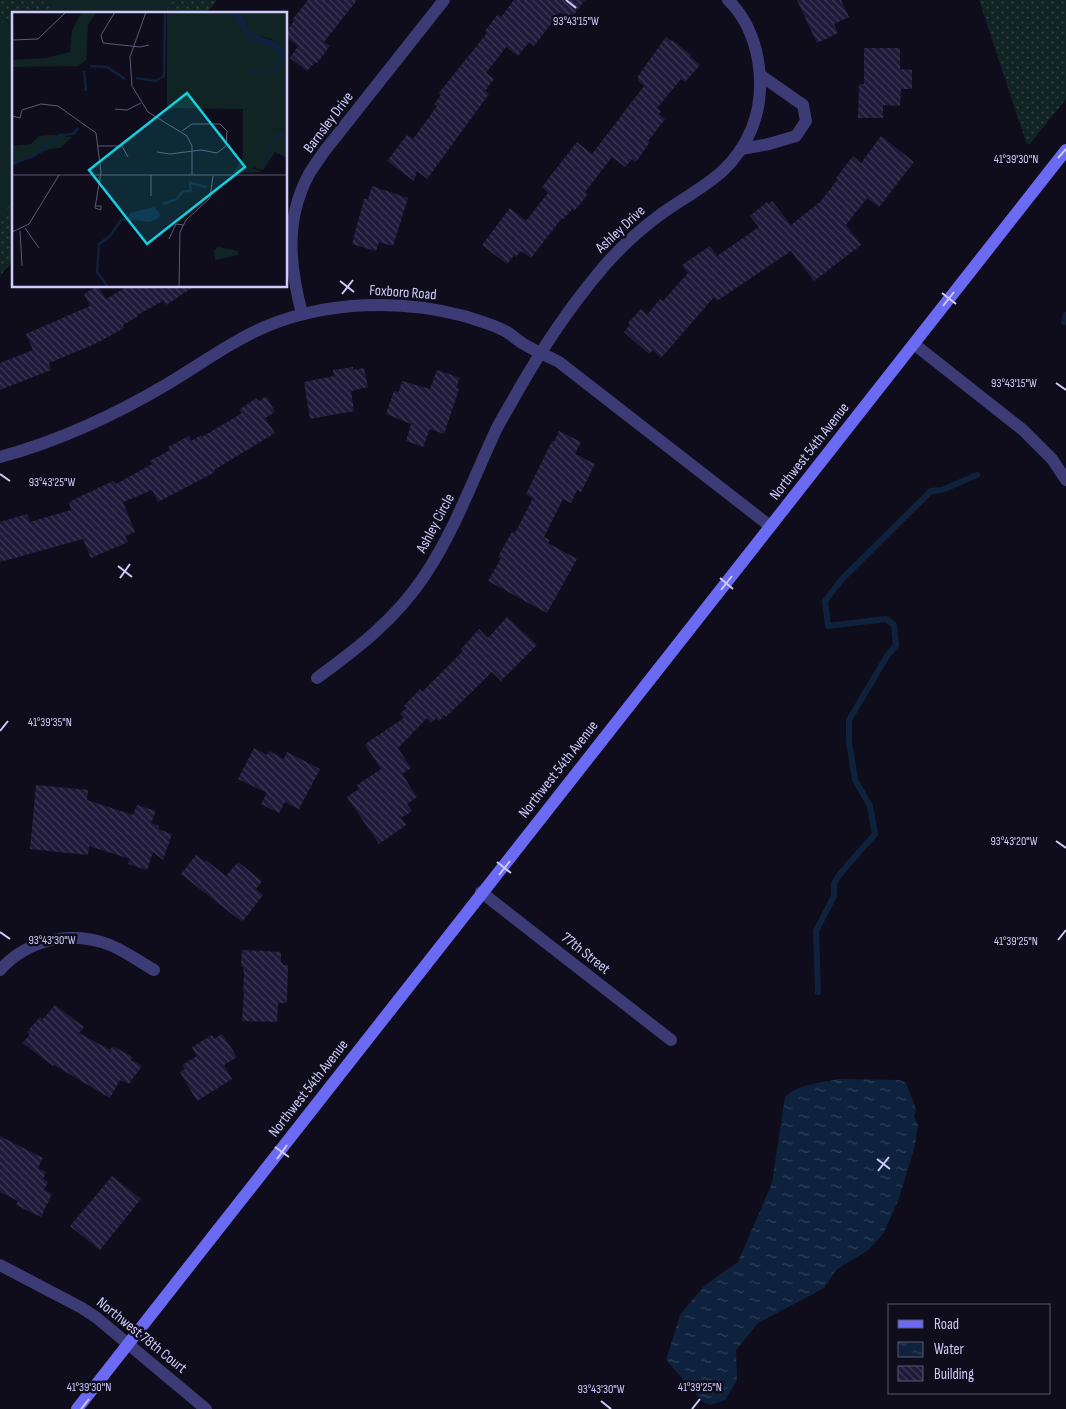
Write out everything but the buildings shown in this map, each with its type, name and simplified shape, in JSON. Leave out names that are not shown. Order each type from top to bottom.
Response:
[{"type":"street","name":"Barnsley Drive","points":[[302,314],[290,256],[295,211],[308,176],[328,146],[444,0]]},
{"type":"street","points":[[728,0],[745,23],[755,47],[760,75],[803,105],[806,121],[796,136],[769,144],[741,149]]},
{"type":"street","name":"Ashley Drive","points":[[541,353],[597,274],[626,243],[661,214],[705,186],[725,170],[741,149],[752,128],[757,112],[760,75]]},
{"type":"street","name":"Northwest 54th Avenue","points":[[77,1409],[1066,150]]},
{"type":"street","name":"Foxboro Road","points":[[0,457],[66,434],[122,409],[236,340],[268,325],[302,314],[342,307],[382,304],[425,308],[465,316],[506,331],[523,344],[569,369],[770,526]]},
{"type":"street","points":[[914,344],[1023,430],[1052,459],[1066,480]]},
{"type":"street","name":"Ashley Circle","points":[[317,678],[364,643],[396,612],[424,577],[448,538],[497,427],[541,353]]},
{"type":"street","name":"77th Street","points":[[482,892],[671,1040]]},
{"type":"street","points":[[0,970],[24,950],[45,941],[66,937],[91,939],[112,946],[154,970]]},
{"type":"street","name":"Northwest 78th Court","points":[[0,1265],[82,1308],[97,1318],[206,1409]]},
{"type":"green space","points":[[0,0],[217,0],[208,12],[12,12],[12,261],[0,276]]},
{"type":"green space","points":[[41,0],[174,0],[165,12],[56,12]]},
{"type":"green space","points":[[979,0],[1066,0],[1066,99],[1029,145],[1026,142]]},
{"type":"green space","points":[[0,22],[12,24],[12,203],[0,218]]},
{"type":"water","points":[[838,1079],[899,1080],[906,1083],[916,1109],[914,1117],[918,1125],[915,1146],[898,1201],[883,1234],[867,1251],[837,1269],[824,1288],[758,1323],[736,1350],[737,1380],[725,1400],[711,1405],[704,1403],[666,1360],[680,1315],[704,1286],[738,1262],[772,1183],[785,1097],[797,1089]]},
{"type":"waterway","points":[[1064,322],[1066,315]]},
{"type":"waterway","points":[[818,992],[816,931],[834,896],[834,884],[839,875],[875,834],[870,806],[855,780],[849,741],[849,720],[887,656],[896,645],[894,625],[886,619],[828,626],[825,601],[842,579],[931,491],[942,490],[977,475]]}]
